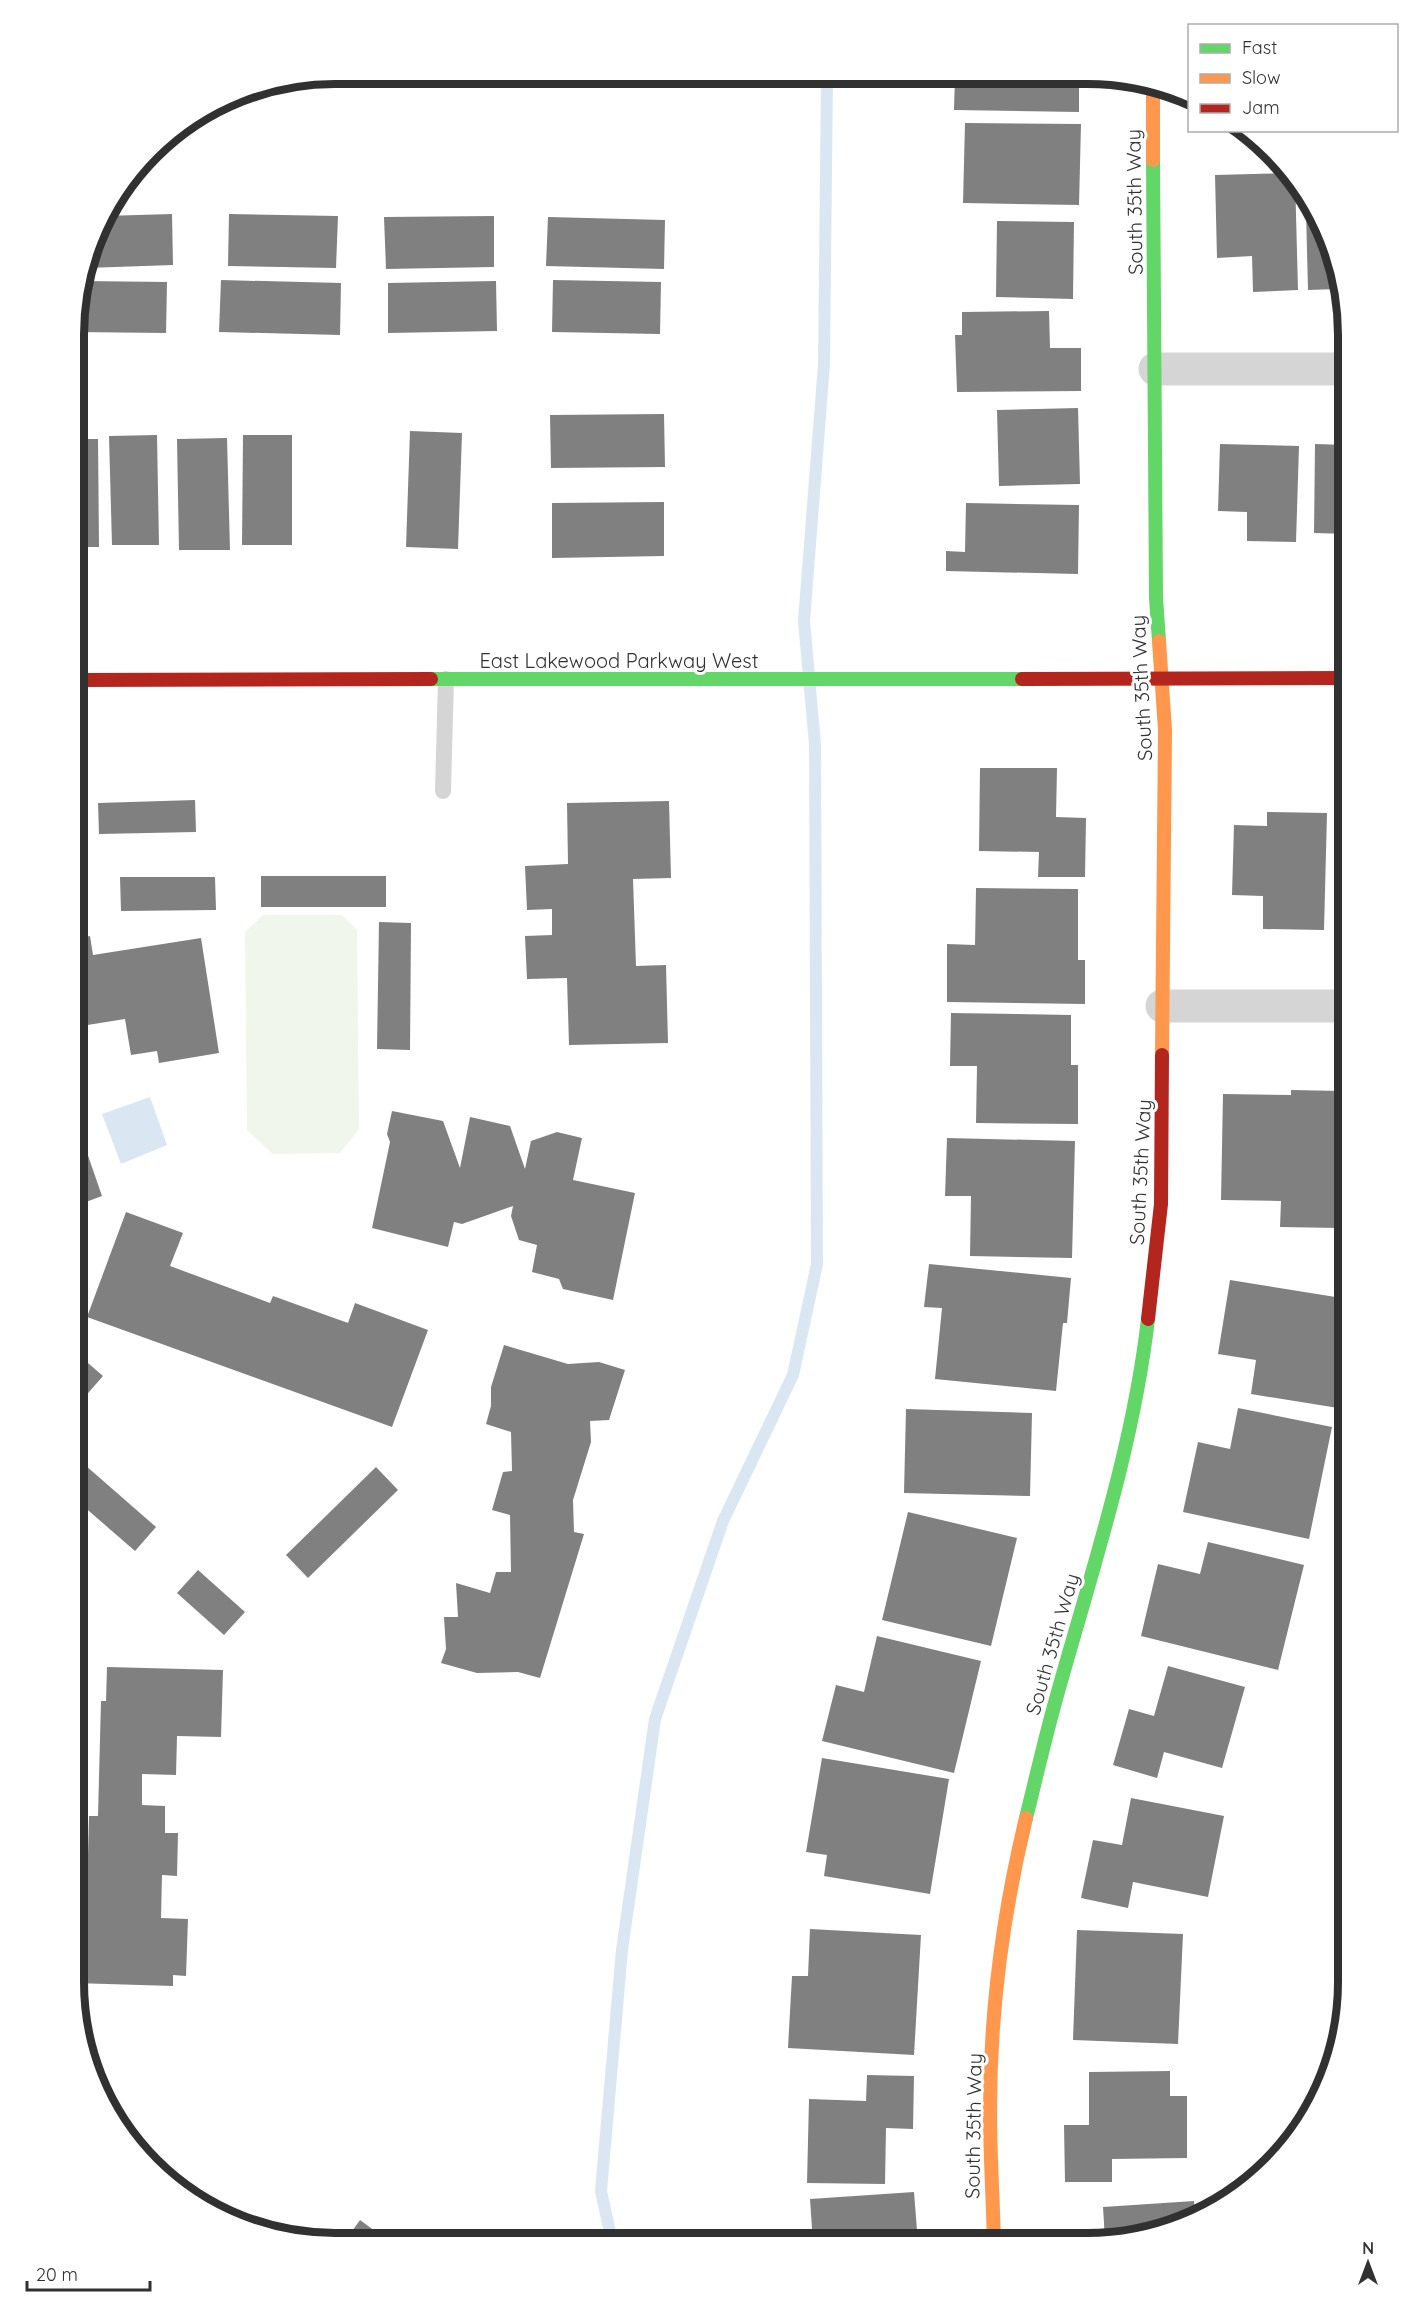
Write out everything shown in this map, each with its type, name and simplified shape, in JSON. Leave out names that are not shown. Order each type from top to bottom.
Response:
[{"type":"street","name":"South 35th Way","points":[[994,2233],[990,2110],[996,1988],[1015,1865],[1055,1702],[1111,1508],[1132,1420],[1145,1344],[1161,1204],[1165,909],[1162,679],[1156,598],[1153,93]]},
{"type":"street","points":[[1155,369],[1338,369]]},
{"type":"street","name":"East Lakewood Parkway West","points":[[84,680],[1338,678]]},
{"type":"street","points":[[1162,1006],[1338,1006]]},
{"type":"lane","points":[[443,791],[446,679]]},
{"type":"shaded area","points":[[263,915],[342,915],[357,930],[359,1129],[340,1153],[273,1154],[247,1130],[245,932]]},
{"type":"shaded area","points":[[150,1097],[167,1145],[121,1164],[102,1114]]},
{"type":"building","points":[[955,84],[1079,84],[1079,112],[954,110]]},
{"type":"building","points":[[965,123],[1081,124],[1079,205],[963,203]]},
{"type":"building","points":[[1279,173],[1295,194],[1298,290],[1253,292],[1252,256],[1217,258],[1215,175]]},
{"type":"building","points":[[1306,213],[1325,254],[1334,289],[1308,290]]},
{"type":"building","points":[[172,214],[173,265],[94,268],[103,239],[114,216]]},
{"type":"building","points":[[229,214],[338,216],[336,268],[228,266]]},
{"type":"building","points":[[494,216],[494,267],[386,269],[384,217]]},
{"type":"building","points":[[548,217],[665,220],[664,269],[546,266]]},
{"type":"building","points":[[997,221],[1074,222],[1073,299],[996,297]]},
{"type":"building","points":[[221,280],[341,283],[340,335],[219,332]]},
{"type":"building","points":[[553,280],[661,282],[660,334],[552,332]]},
{"type":"building","points":[[90,281],[167,282],[166,333],[84,332]]},
{"type":"building","points":[[496,281],[497,331],[388,333],[388,283]]},
{"type":"building","points":[[1049,311],[1050,348],[1081,348],[1081,391],[957,392],[955,335],[962,335],[962,312]]},
{"type":"building","points":[[1078,408],[1080,484],[999,486],[997,410]]},
{"type":"building","points":[[664,414],[665,467],[551,468],[550,415]]},
{"type":"building","points":[[410,431],[462,433],[458,549],[406,547]]},
{"type":"building","points":[[157,435],[159,545],[112,545],[109,436]]},
{"type":"building","points":[[243,435],[292,435],[292,545],[242,545]]},
{"type":"building","points":[[227,438],[230,550],[179,550],[177,439]]},
{"type":"building","points":[[84,439],[98,439],[99,547],[84,547]]},
{"type":"building","points":[[1220,444],[1299,446],[1296,542],[1247,541],[1247,512],[1218,511]]},
{"type":"building","points":[[1315,444],[1338,445],[1338,534],[1314,533]]},
{"type":"building","points":[[664,502],[664,556],[552,558],[552,503]]},
{"type":"building","points":[[966,503],[1079,505],[1078,574],[946,571],[946,551],[965,552]]},
{"type":"building","points":[[980,768],[1057,768],[1056,817],[1086,818],[1085,877],[1038,877],[1039,852],[979,851]]},
{"type":"building","points":[[195,800],[196,832],[99,834],[98,803]]},
{"type":"building","points":[[669,801],[671,878],[633,879],[636,966],[666,965],[668,1043],[569,1045],[567,978],[527,979],[525,936],[552,935],[552,909],[527,910],[525,866],[568,864],[567,803]]},
{"type":"building","points":[[1267,812],[1327,813],[1324,930],[1263,929],[1263,896],[1232,895],[1234,825],[1267,826]]},
{"type":"building","points":[[261,876],[386,876],[386,907],[261,907]]},
{"type":"building","points":[[120,877],[215,877],[216,910],[121,911]]},
{"type":"building","points":[[976,888],[1078,889],[1078,960],[1085,960],[1085,1004],[947,1002],[947,944],[975,945]]},
{"type":"building","points":[[379,922],[411,923],[410,1050],[377,1049]]},
{"type":"building","points":[[90,936],[93,955],[201,938],[219,1053],[159,1063],[157,1051],[131,1055],[125,1019],[84,1026],[84,937]]},
{"type":"building","points":[[951,1013],[1071,1015],[1071,1065],[1078,1065],[1078,1124],[976,1123],[977,1066],[950,1066]]},
{"type":"building","points":[[1291,1090],[1338,1091],[1338,1228],[1280,1227],[1281,1201],[1221,1200],[1223,1094],[1291,1095]]},
{"type":"building","points":[[392,1111],[443,1121],[460,1168],[470,1117],[510,1126],[525,1169],[531,1141],[557,1132],[582,1138],[573,1180],[635,1193],[613,1300],[563,1289],[559,1279],[532,1272],[537,1245],[519,1240],[511,1216],[513,1206],[462,1224],[454,1222],[448,1247],[372,1228],[390,1142],[387,1134]]},
{"type":"building","points":[[947,1138],[1075,1141],[1072,1258],[970,1256],[971,1196],[945,1196]]},
{"type":"building","points":[[84,1144],[102,1196],[84,1203]]},
{"type":"building","points":[[126,1212],[183,1233],[170,1266],[270,1303],[273,1296],[348,1323],[355,1303],[428,1330],[392,1427],[87,1317]]},
{"type":"building","points":[[929,1264],[1071,1278],[1067,1323],[1063,1323],[1056,1391],[935,1379],[942,1308],[924,1307]]},
{"type":"building","points":[[1230,1280],[1338,1297],[1338,1408],[1251,1394],[1256,1360],[1218,1354]]},
{"type":"building","points":[[504,1345],[568,1364],[599,1362],[625,1370],[609,1420],[590,1421],[591,1442],[573,1500],[574,1532],[584,1534],[540,1678],[518,1672],[477,1673],[441,1663],[446,1649],[444,1617],[458,1617],[456,1583],[490,1593],[496,1572],[511,1572],[510,1515],[492,1510],[503,1472],[512,1471],[511,1432],[486,1424],[491,1406],[491,1387]]},
{"type":"building","points":[[84,1360],[103,1376],[84,1398]]},
{"type":"building","points":[[1238,1408],[1332,1427],[1309,1539],[1183,1512],[1198,1442],[1230,1449]]},
{"type":"building","points":[[906,1409],[1032,1413],[1030,1496],[904,1493]]},
{"type":"building","points":[[84,1466],[156,1527],[135,1551],[84,1507]]},
{"type":"building","points":[[376,1467],[398,1490],[308,1578],[286,1555]]},
{"type":"building","points":[[908,1512],[1017,1538],[991,1646],[882,1620]]},
{"type":"building","points":[[1208,1542],[1304,1565],[1278,1670],[1141,1636],[1158,1564],[1200,1574]]},
{"type":"building","points":[[198,1570],[245,1612],[224,1635],[177,1593]]},
{"type":"building","points":[[877,1636],[981,1661],[954,1773],[822,1741],[836,1685],[864,1692]]},
{"type":"building","points":[[1168,1666],[1245,1687],[1222,1768],[1164,1752],[1157,1778],[1113,1765],[1129,1709],[1154,1716]]},
{"type":"building","points":[[107,1667],[223,1670],[221,1737],[177,1736],[176,1775],[142,1774],[142,1805],[165,1806],[165,1833],[178,1833],[177,1876],[162,1875],[161,1918],[188,1919],[186,1976],[173,1975],[173,1986],[84,1983],[89,1816],[98,1816],[101,1701],[106,1701]]},
{"type":"building","points":[[822,1758],[949,1779],[930,1894],[824,1876],[827,1855],[806,1852]]},
{"type":"building","points":[[1131,1798],[1224,1816],[1208,1897],[1133,1882],[1128,1908],[1081,1898],[1093,1840],[1122,1845]]},
{"type":"building","points":[[810,1929],[921,1935],[914,2055],[788,2048],[792,1976],[808,1976]]},
{"type":"building","points":[[1077,1930],[1183,1934],[1178,2044],[1073,2040]]},
{"type":"building","points":[[1170,2071],[1170,2096],[1187,2096],[1187,2158],[1112,2159],[1112,2182],[1065,2182],[1064,2125],[1089,2125],[1089,2072]]},
{"type":"building","points":[[867,2075],[914,2076],[913,2129],[886,2128],[885,2184],[807,2183],[809,2099],[866,2101]]},
{"type":"building","points":[[914,2192],[917,2233],[812,2233],[810,2199]]},
{"type":"building","points":[[1194,2201],[1194,2209],[1168,2220],[1136,2228],[1105,2232],[1103,2207]]},
{"type":"building","points":[[360,2220],[378,2233],[351,2233]]},
{"type":"waterway","points":[[610,2233],[601,2191],[622,1950],[655,1719],[723,1521],[793,1375],[817,1264],[815,744],[804,621],[824,364],[827,84]]},
{"type":"traffic: fast","points":[[1153,160],[1156,598],[1159,641]]},
{"type":"traffic: fast","points":[[431,679],[1022,679]]},
{"type":"traffic: fast","points":[[1026,1818],[1052,1714],[1122,1463],[1148,1319]]},
{"type":"traffic: slow","points":[[1153,93],[1153,160]]},
{"type":"traffic: slow","points":[[1159,641],[1165,730],[1162,1055]]},
{"type":"traffic: slow","points":[[994,2233],[990,2144],[992,2037],[999,1963],[1026,1818]]},
{"type":"traffic: jam","points":[[1022,679],[1338,678]]},
{"type":"traffic: jam","points":[[84,680],[431,679]]},
{"type":"traffic: jam","points":[[1148,1319],[1161,1204],[1162,1055]]}]
